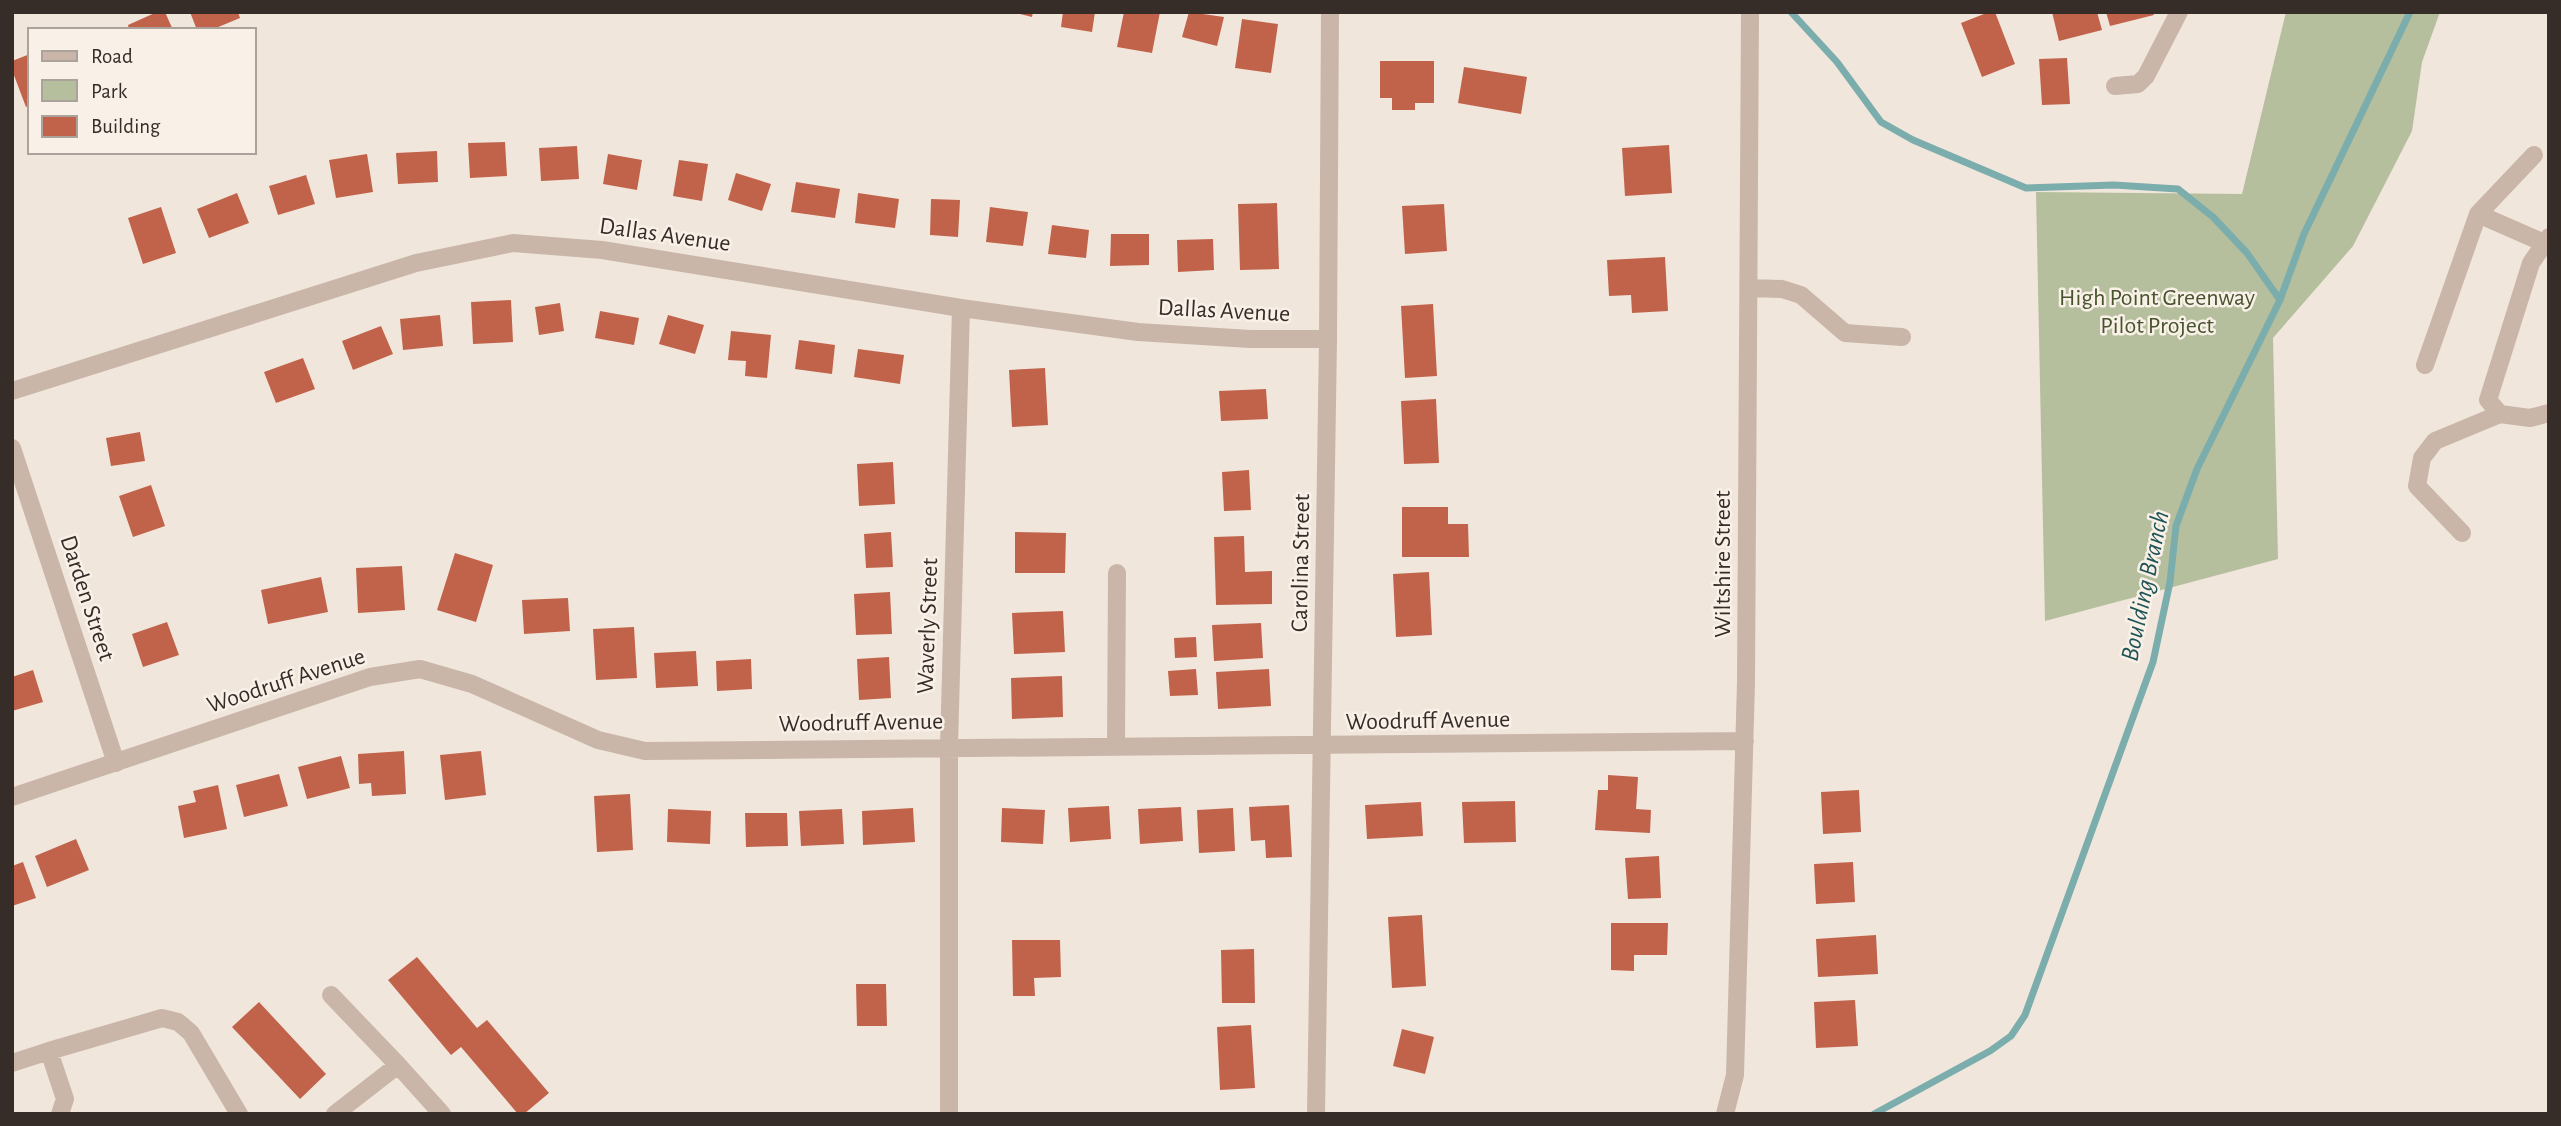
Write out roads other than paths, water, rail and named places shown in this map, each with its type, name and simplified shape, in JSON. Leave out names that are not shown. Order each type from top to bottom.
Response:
[{"type":"street","name":"Carolina Street","points":[[1316,1114],[1328,339],[1330,12]]},
{"type":"street","name":"Wiltshire Street","points":[[1725,1114],[1735,1075],[1745,741],[1750,12]]},
{"type":"street","points":[[2115,86],[2138,83],[2146,76],[2179,12]]},
{"type":"street","points":[[2425,365],[2478,214],[2533,156]]},
{"type":"street","points":[[2478,214],[2547,240],[2531,263],[2488,400],[2500,414]]},
{"type":"street","name":"Dallas Avenue","points":[[12,391],[416,263],[478,248],[513,243],[602,250],[961,308],[1138,332],[1250,339],[1328,339]]},
{"type":"street","points":[[1749,288],[1782,289],[1801,295],[1845,333],[1902,337]]},
{"type":"street","name":"Waverly Street","points":[[950,1114],[949,746],[961,308]]},
{"type":"street","points":[[2462,533],[2417,486],[2422,458],[2435,441],[2500,414],[2530,418],[2549,413]]},
{"type":"street","name":"Darden Street","points":[[12,448],[116,763]]},
{"type":"street","points":[[1116,746],[1117,573]]},
{"type":"street","name":"Woodruff Avenue","points":[[12,797],[370,677],[420,669],[471,684],[598,740],[645,751],[949,746],[1322,747],[1745,741]]},
{"type":"street","points":[[331,995],[442,1114]]},
{"type":"street","points":[[12,1063],[162,1018],[178,1022],[191,1033],[239,1114]]},
{"type":"street","points":[[49,1051],[65,1099],[60,1114]]},
{"type":"street","points":[[335,1114],[398,1066]]},
{"type":"waterway","points":[[1791,12],[1837,62],[1881,122],[1913,140],[2026,188],[2114,185],[2178,189],[2213,217],[2247,253],[2280,300]]},
{"type":"waterway","name":"Boulding Branch","points":[[1874,1114],[1990,1051],[2011,1036],[2025,1015],[2153,662],[2170,582],[2176,526],[2197,469],[2280,300],[2304,234],[2410,12]]},
{"type":"park label","name":"High Point Greenway Pilot Project","points":[[2157,312]]}]
